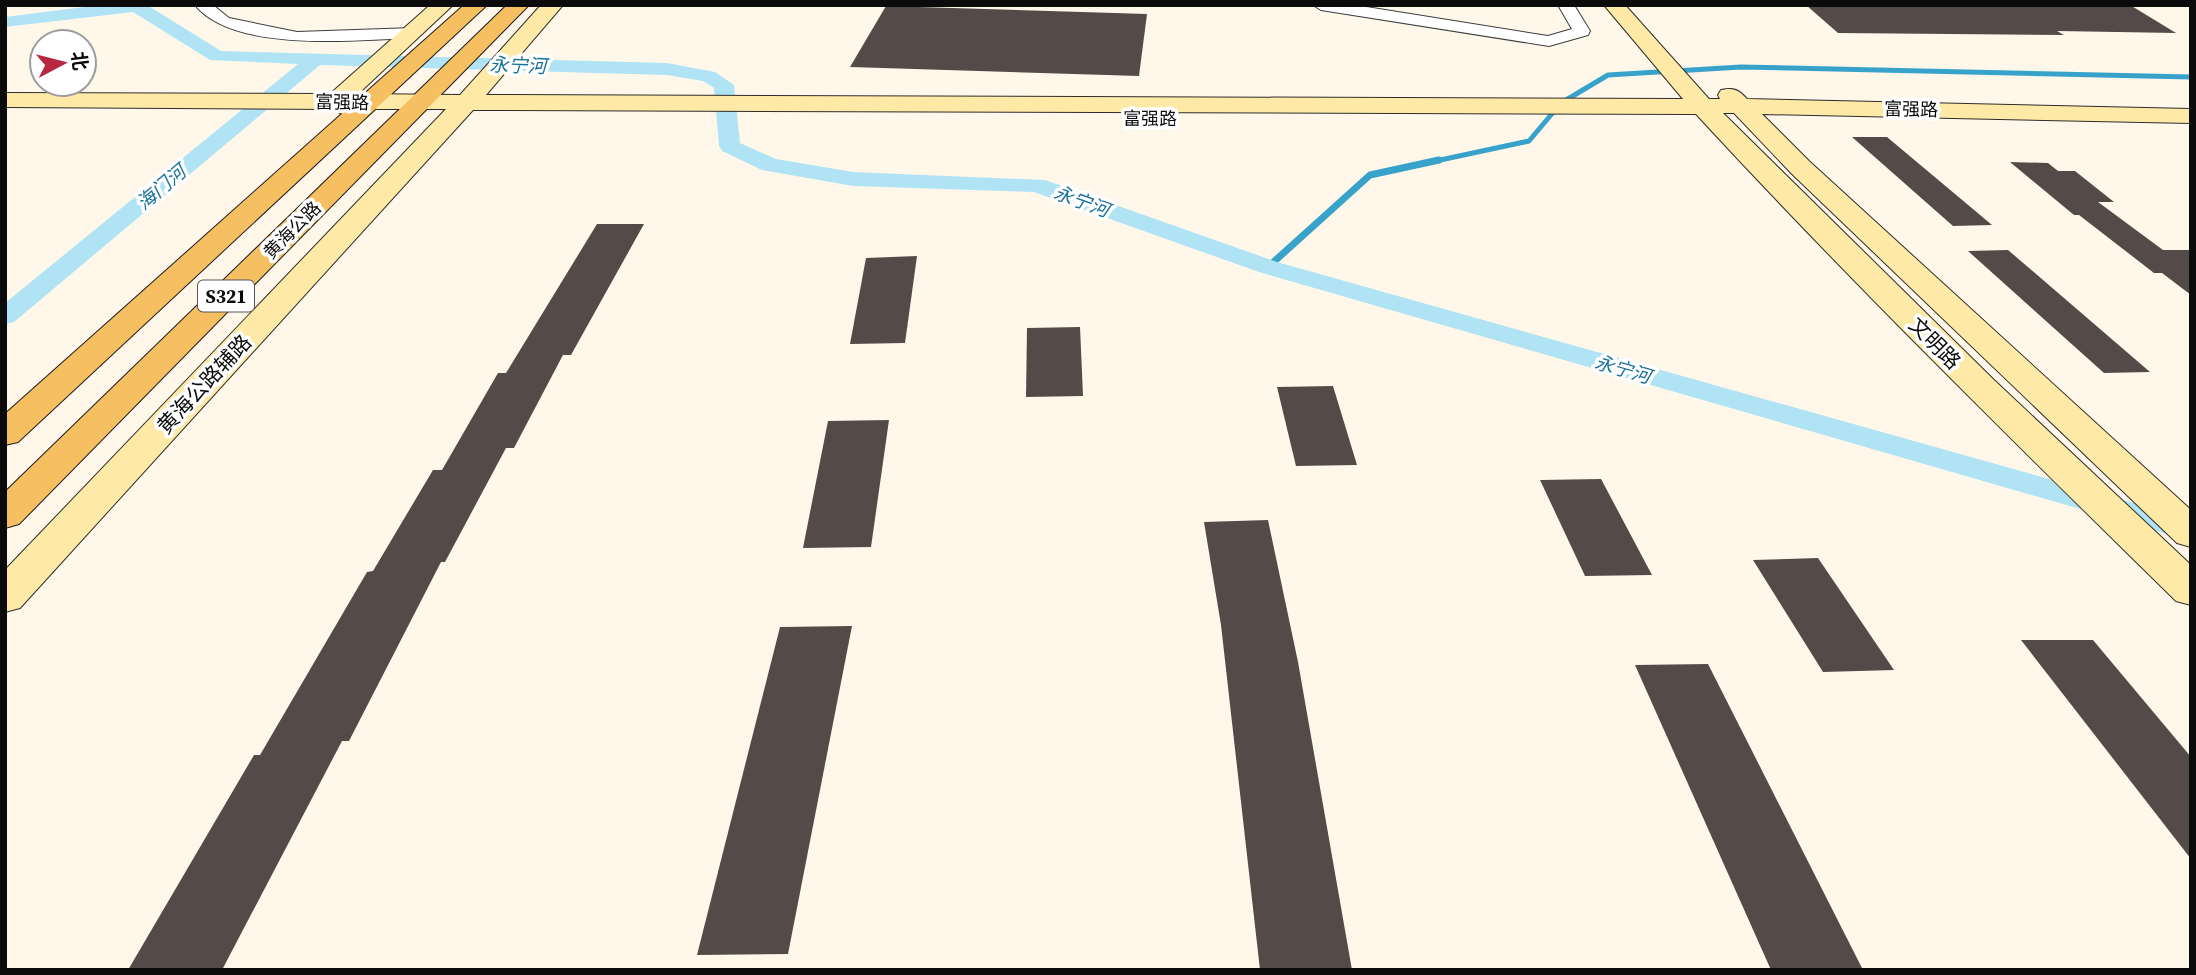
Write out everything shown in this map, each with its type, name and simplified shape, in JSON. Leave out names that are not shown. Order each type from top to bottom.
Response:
[{"type":"main road","points":[[357,98],[406,39],[443,5]]},
{"type":"main road","name":"黄海公路","points":[[9,426],[357,98],[399,76],[477,5]]},
{"type":"main road","name":"黄海公路","points":[[5,515],[413,109],[456,98],[491,34],[519,5]]},
{"type":"main road","name":"黄海公路辅路","points":[[5,597],[456,98],[488,78],[553,5]]},
{"type":"main road","points":[[1614,5],[1650,49],[1719,101]]},
{"type":"main road","name":"富强路","points":[[5,113],[299,108],[357,98],[413,109]]},
{"type":"main road","name":"富强路","points":[[456,98],[678,109],[1492,114],[1635,114],[1719,101],[2191,116]]},
{"type":"main road","name":"富强路","points":[[5,100],[215,108]]},
{"type":"main road","name":"富强路","points":[[1719,101],[2191,127]]},
{"type":"main road","name":"文明路","points":[[1719,101],[2024,432],[2191,590]]},
{"type":"main road","name":"文明路","points":[[1719,101],[1800,167],[2086,438],[2191,533]]},
{"type":"street","points":[[203,5],[224,22],[297,37],[406,39]]},
{"type":"street","points":[[1321,5],[1549,41],[1582,31],[1566,5]]},
{"type":"building","points":[[1806,5],[2130,5],[2176,33],[1838,33]]},
{"type":"building","points":[[886,6],[1147,14],[1139,76],[850,67]]},
{"type":"building","points":[[1852,137],[1887,137],[1992,225],[1953,226]]},
{"type":"building","points":[[2010,162],[2048,163],[2058,171],[2075,171],[2114,202],[2098,202],[2163,250],[2191,250],[2191,295],[2162,273],[2154,273],[2079,215],[2074,215]]},
{"type":"building","points":[[597,224],[644,224],[571,355],[563,355],[514,448],[506,448],[445,562],[441,562],[349,741],[342,741],[222,970],[128,970],[254,755],[260,755],[367,572],[373,571],[433,470],[442,470],[498,373],[506,373]]},
{"type":"building","points":[[2008,250],[2150,372],[2104,373],[1968,251]]},
{"type":"building","points":[[917,256],[905,343],[850,344],[866,258]]},
{"type":"building","points":[[1080,327],[1083,396],[1026,397],[1027,328]]},
{"type":"building","points":[[1333,386],[1357,465],[1296,466],[1277,387]]},
{"type":"building","points":[[889,420],[871,547],[803,548],[828,421]]},
{"type":"building","points":[[1601,479],[1652,575],[1585,576],[1540,480]]},
{"type":"building","points":[[1268,520],[1298,662],[1352,970],[1260,970],[1221,625],[1204,522]]},
{"type":"building","points":[[1818,558],[1894,670],[1823,672],[1753,560]]},
{"type":"building","points":[[852,626],[788,954],[697,955],[780,627]]},
{"type":"building","points":[[2021,640],[2093,640],[2191,757],[2191,859]]},
{"type":"building","points":[[1708,664],[1863,970],[1771,970],[1635,665]]},
{"type":"waterway","name":"永宁河","points":[[5,22],[136,6],[217,56],[316,59]]},
{"type":"waterway","name":"海门河","points":[[5,316],[316,59]]},
{"type":"waterway","name":"永宁河","points":[[316,59],[667,69],[708,76],[724,85],[730,146],[770,165],[853,179],[1037,185],[1268,267],[2191,530]]},
{"type":"waterway","points":[[1431,162],[1529,141],[1561,103],[1608,75],[1741,67],[2191,77]]},
{"type":"waterway","points":[[1268,267],[1370,175],[1439,160]]}]
